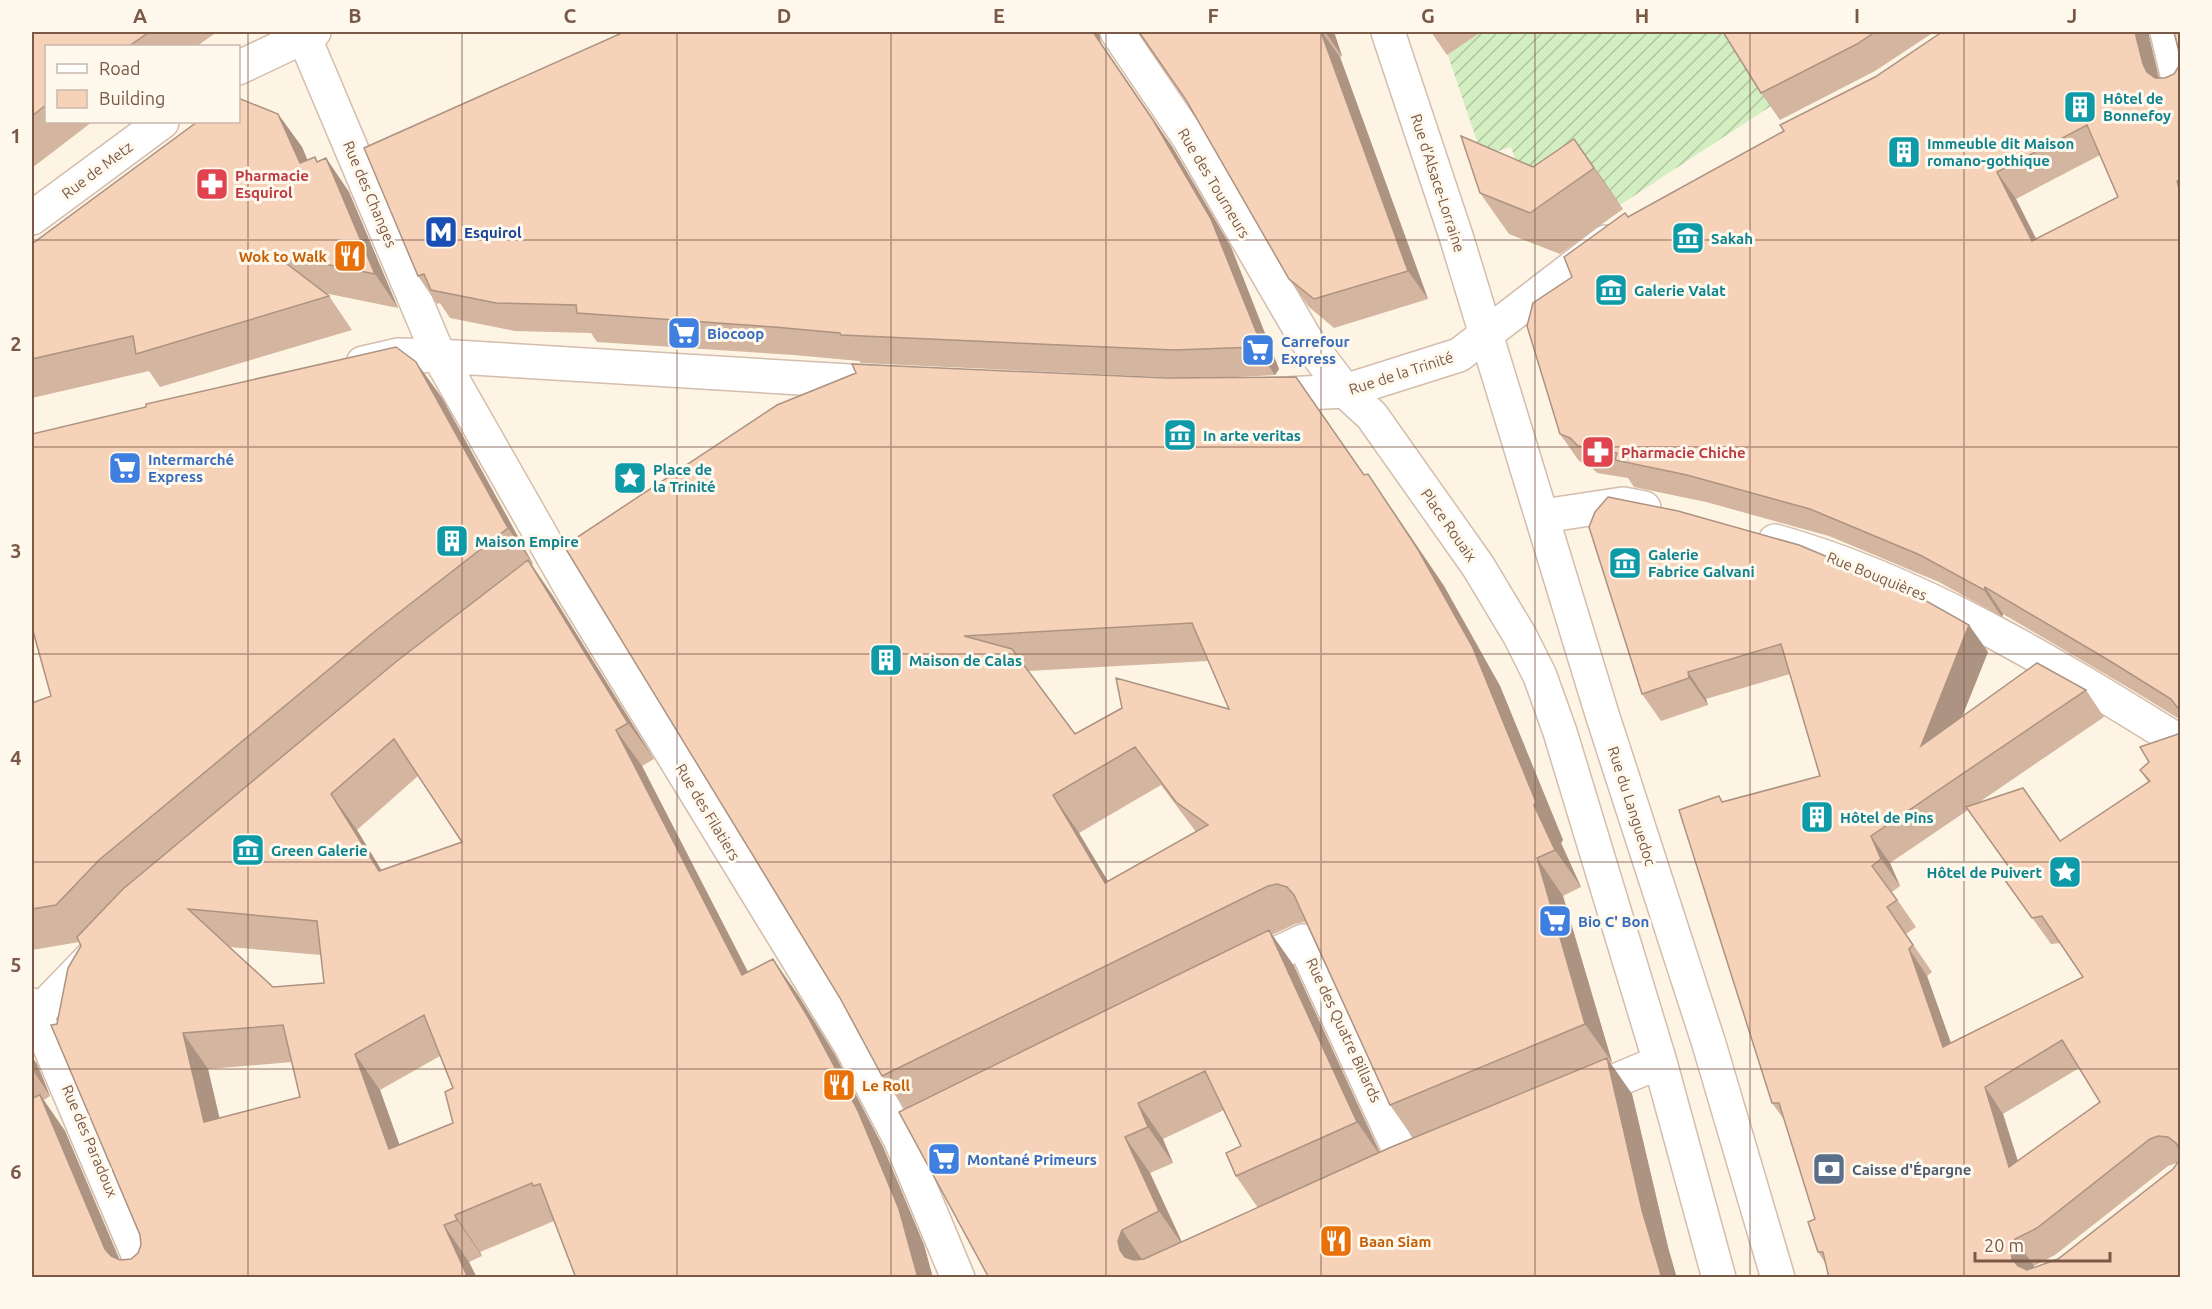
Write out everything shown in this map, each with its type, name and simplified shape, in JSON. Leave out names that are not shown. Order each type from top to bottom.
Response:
[{"type":"street","name":"Rue des Tourneurs","points":[[1117,32],[1189,138],[1305,339]]},
{"type":"street","name":"Rue d'Alsace-Lorraine","points":[[1388,32],[1487,335]]},
{"type":"street","points":[[2167,32],[2181,87]]},
{"type":"street","points":[[240,67],[307,33]]},
{"type":"street","name":"Rue des Changes","points":[[307,33],[439,356]]},
{"type":"street","name":"Rue de Metz","points":[[32,219],[161,123]]},
{"type":"street","name":"Rue de la Trinité","points":[[1237,396],[1345,391],[1459,355],[1613,237],[1633,225]]},
{"type":"street","name":"Rue du Languedoc","points":[[1487,335],[1602,714],[1709,1044],[1778,1278]]},
{"type":"street","name":"Place Rouaix","points":[[1305,339],[1345,391],[1372,416],[1478,566],[1540,676],[1560,732],[1660,1062]]},
{"type":"street","points":[[334,370],[398,355],[439,356],[913,385]]},
{"type":"street","name":"Rue des Filatiers","points":[[439,356],[560,567],[851,1046],[900,1139],[958,1278]]},
{"type":"street","points":[[1543,516],[1623,504],[1678,515]]},
{"type":"street","name":"Rue Bouquières","points":[[1745,532],[1824,554],[1932,599],[2119,704],[2181,742]]},
{"type":"street","points":[[532,589],[560,567]]},
{"type":"street","points":[[34,1010],[120,928]]},
{"type":"street","name":"Rue des Quatre Billards","points":[[1218,982],[1303,941],[1407,1167]]},
{"type":"street","name":"Rue des Paradoux","points":[[34,1010],[148,1278]]},
{"type":"street","points":[[1548,1109],[1660,1062],[1719,1278]]},
{"type":"street","points":[[42,1121],[75,1106]]},
{"type":"street","points":[[900,1139],[932,1124]]},
{"type":"street","points":[[1375,1181],[1440,1154]]},
{"type":"green space","points":[[1481,32],[1726,32],[1771,106],[1620,205],[1527,194],[1511,147],[1482,156],[1446,50],[1453,50]]},
{"type":"building","points":[[32,32],[149,32],[130,45],[45,45],[45,106],[32,116]]},
{"type":"building","points":[[624,32],[1093,32],[1153,120],[1211,219],[1260,341],[1256,347],[1174,350],[841,335],[840,333],[774,327],[577,313],[576,305],[496,303],[431,290],[424,274],[418,276],[364,148]]},
{"type":"building","points":[[1139,32],[1321,32],[1408,271],[1314,299],[1289,279],[1186,100]]},
{"type":"building","points":[[1723,32],[1875,32],[1857,44],[1761,93]]},
{"type":"building","points":[[1942,32],[2135,32],[2147,72],[2155,78],[2165,78],[2174,74],[2179,66],[2180,56],[2174,32],[2181,32],[2181,180],[2177,181],[2181,196],[2181,712],[2171,699],[2110,661],[1985,587],[1984,590],[1920,555],[1810,509],[1687,475],[1615,460],[1617,453],[1578,446],[1570,438],[1560,434],[1527,326],[1533,303],[1572,277],[1564,257],[1625,213],[1628,217],[1784,131],[1780,125],[1875,77]],"holes":[[[2087,125],[2118,197],[2032,241],[1997,172]]]},
{"type":"building","points":[[240,99],[278,114],[300,163],[315,157],[317,162],[326,158],[375,274],[274,254],[329,296],[136,354],[133,336],[32,359],[32,244],[196,123],[240,123]]},
{"type":"building","points":[[1461,136],[1533,167],[1574,139],[1594,168],[1530,213],[1480,193]]},
{"type":"building","points":[[396,347],[416,362],[508,528],[374,632],[99,860],[56,905],[32,909],[32,703],[51,696],[32,627],[32,434],[146,407],[146,404]]},
{"type":"building","points":[[852,364],[1167,378],[1296,377],[1364,475],[1368,474],[1417,548],[1473,648],[1536,802],[1534,805],[1555,850],[1537,858],[1585,1024],[1390,1105],[1294,895],[1287,887],[1277,884],[1268,886],[882,1076],[840,998],[564,546],[777,405],[856,373]],"holes":[[[1192,623],[1229,709],[1116,678],[1122,708],[1075,734],[1012,649],[964,636]],[[1135,747],[1176,802],[1208,825],[1105,883],[1053,795]]]},
{"type":"building","points":[[1608,497],[1678,511],[1799,545],[1905,589],[1969,625],[1921,746],[2037,663],[2086,690],[1871,836],[1881,859],[1872,866],[1897,900],[1887,907],[1913,945],[1909,949],[1943,1047],[2083,977],[2042,916],[2032,918],[2002,876],[2009,867],[1966,807],[2023,788],[2060,841],[2150,781],[2140,770],[2149,762],[2140,747],[2181,733],[2181,1278],[1829,1278],[1823,1252],[1818,1252],[1808,1222],[1815,1219],[1779,1103],[1772,1103],[1679,810],[1719,796],[1722,802],[1820,776],[1781,644],[1688,672],[1689,678],[1642,694],[1589,527],[1595,512]],"holes":[[[2062,1040],[2100,1102],[2009,1167],[1985,1087]],[[2158,1136],[2168,1137],[2176,1143],[2180,1151],[2179,1161],[2173,1169],[2058,1259],[2027,1270],[2018,1266],[2012,1259],[2011,1249],[2015,1239],[2037,1228],[2150,1139]]]},
{"type":"building","points":[[528,560],[628,723],[616,730],[742,975],[773,959],[809,1019],[858,1111],[899,1209],[918,1278],[576,1278],[540,1184],[533,1186],[532,1183],[455,1215],[457,1220],[444,1225],[468,1278],[32,1278],[32,1098],[40,1095],[105,1249],[111,1256],[120,1260],[131,1259],[138,1253],[141,1245],[140,1235],[51,1025],[57,1024],[68,968],[81,946],[77,937],[123,889],[397,661]],"holes":[[[394,739],[462,842],[379,871],[331,794]],[[188,909],[317,921],[324,983],[273,987]],[[424,1015],[453,1088],[445,1092],[453,1123],[389,1149],[355,1054]],[[283,1025],[300,1097],[204,1122],[183,1033]]]},
{"type":"building","points":[[1269,930],[1357,1122],[1236,1176],[1226,1153],[1241,1146],[1205,1071],[1138,1103],[1148,1127],[1125,1137],[1159,1211],[1122,1230],[1118,1241],[1125,1257],[1134,1260],[1144,1259],[1389,1148],[1607,1058],[1642,1210],[1662,1278],[989,1278],[899,1112]]},
{"type":"place","name":"Hôtel de Bonnefoy","points":[[2080,107]]},
{"type":"place","name":"Immeuble dit Maison romano-gothique","points":[[1904,152]]},
{"type":"place","name":"Pharmacie Esquirol","points":[[212,184]]},
{"type":"place","name":"Esquirol","points":[[441,232]]},
{"type":"place","name":"Sakah","points":[[1688,238]]},
{"type":"place","name":"Wok to Walk","points":[[350,256]]},
{"type":"place","name":"Galerie Valat","points":[[1611,290]]},
{"type":"place","name":"Biocoop","points":[[684,333]]},
{"type":"place","name":"Carrefour Express","points":[[1258,350]]},
{"type":"place","name":"In arte veritas","points":[[1180,435]]},
{"type":"place","name":"Pharmacie Chiche","points":[[1598,452]]},
{"type":"place","name":"Intermarché Express","points":[[125,468]]},
{"type":"place","name":"Place de la Trinité","points":[[630,478]]},
{"type":"place","name":"Maison Empire","points":[[452,541]]},
{"type":"place","name":"Galerie Fabrice Galvani","points":[[1625,563]]},
{"type":"place","name":"Maison de Calas","points":[[886,660]]},
{"type":"place","name":"Hôtel de Pins","points":[[1817,817]]},
{"type":"place","name":"Green Galerie","points":[[248,850]]},
{"type":"place","name":"Hôtel de Puivert","points":[[2065,872]]},
{"type":"place","name":"Bio C' Bon","points":[[1555,921]]},
{"type":"place","name":"Le Roll","points":[[839,1085]]},
{"type":"place","name":"Montané Primeurs","points":[[944,1159]]},
{"type":"place","name":"Caisse d'Épargne","points":[[1829,1169]]},
{"type":"place","name":"Baan Siam","points":[[1336,1241]]}]
